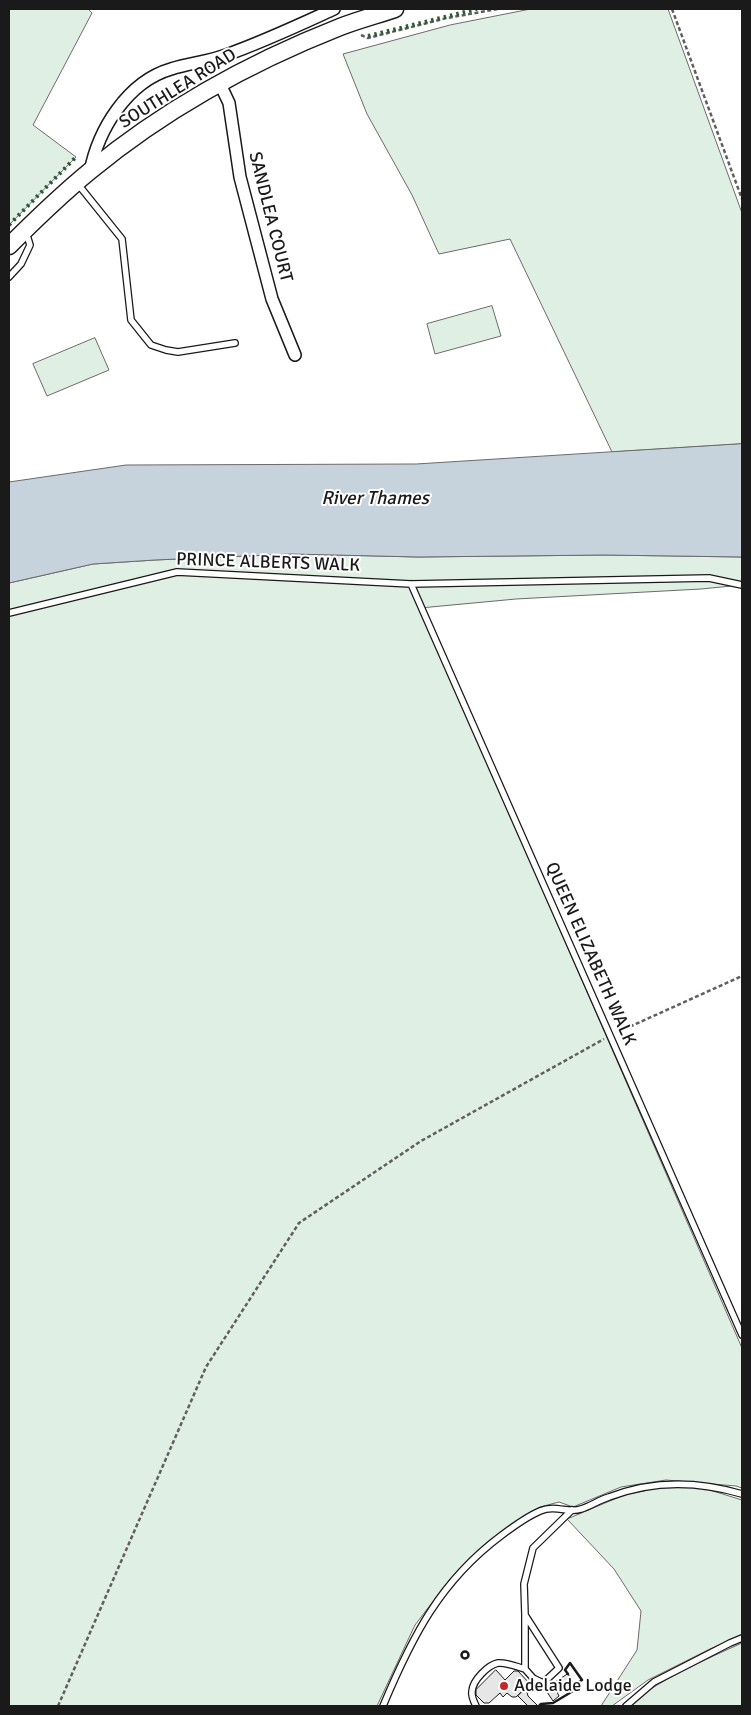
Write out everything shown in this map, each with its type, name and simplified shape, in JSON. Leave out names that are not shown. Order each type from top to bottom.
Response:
[{"type":"main road","name":"SOUTHLEA ROAD","points":[[9,246],[90,172],[145,131],[220,84],[272,57],[341,27],[394,9]]},
{"type":"street","points":[[90,172],[94,152],[104,130],[132,91],[148,80],[169,69],[221,57],[253,46],[334,9]]},
{"type":"street","name":"SANDLEA COURT","points":[[220,84],[229,103],[240,177],[272,299],[295,355]]},
{"type":"lane","points":[[77,184],[122,238],[132,320],[151,345],[178,352],[235,343]]},
{"type":"lane","points":[[9,277],[21,264],[30,245],[26,230]]},
{"type":"lane","name":"PRINCE ALBERTS WALK","points":[[9,613],[177,572],[411,584],[709,578],[742,585]]},
{"type":"lane","name":"QUEEN ELIZABETH WALK","points":[[411,584],[742,1335]]},
{"type":"lane","points":[[383,1706],[400,1665],[423,1620],[448,1586],[470,1562],[496,1540],[533,1514],[552,1508],[582,1509],[617,1494],[653,1485],[694,1484],[742,1494]]},
{"type":"lane","points":[[525,1669],[524,1584],[533,1548],[572,1510]]},
{"type":"lane","points":[[476,1706],[471,1692],[474,1684],[488,1667],[497,1663],[505,1663],[525,1669],[533,1678],[543,1683],[559,1668],[525,1615]]},
{"type":"lane","points":[[626,1706],[654,1682],[742,1638]]},
{"type":"path","points":[[341,27],[368,38],[447,18],[498,9]]},
{"type":"path","points":[[672,9],[742,199]]},
{"type":"path","points":[[58,1706],[206,1366],[298,1222],[421,1141],[610,1035],[742,976]]},
{"type":"green space","points":[[9,9],[88,9],[92,13],[33,125],[76,157],[9,225]]},
{"type":"green space","points":[[531,9],[668,9],[742,213],[742,444],[612,452],[510,239],[439,254],[412,195],[367,114],[343,54],[450,25]]},
{"type":"green space","points":[[492,306],[501,336],[435,354],[427,324]]},
{"type":"green space","points":[[95,338],[109,370],[47,396],[33,364]]},
{"type":"green space","points":[[292,554],[418,557],[605,555],[742,557],[742,585],[516,599],[420,608],[742,1348],[742,1488],[666,1480],[621,1487],[573,1507],[559,1502],[540,1507],[495,1537],[451,1578],[415,1625],[377,1706],[9,1706],[9,583],[93,564]]},
{"type":"green space","points":[[662,1487],[700,1487],[742,1500],[742,1635],[648,1680],[612,1706],[601,1706],[637,1650],[641,1611],[614,1569],[567,1519],[624,1495]]},
{"type":"green space","points":[[742,1643],[742,1706],[626,1706],[668,1679]]},
{"type":"water","name":"River Thames","points":[[742,444],[742,557],[605,555],[418,557],[292,554],[93,564],[9,583],[9,482],[126,465],[416,464]]},
{"type":"building","name":"Adelaide Lodge","points":[[496,1670],[505,1680],[514,1671],[518,1671],[530,1684],[516,1697],[512,1697],[507,1693],[503,1697],[500,1693],[489,1703],[484,1703],[476,1695],[476,1690]]},
{"type":"building","points":[[568,1674],[573,1682],[557,1692],[559,1696],[553,1701],[545,1689]]},
{"type":"building","points":[[526,1688],[528,1696],[538,1706],[528,1706],[518,1696]]},
{"type":"hedge","points":[[368,36],[477,9]]},
{"type":"hedge","points":[[9,225],[76,157]]},
{"type":"wall","points":[[465,1651],[469,1655],[465,1659],[461,1655],[465,1651]]},
{"type":"wall","points":[[539,1706],[541,1704],[553,1703],[573,1691],[570,1687],[582,1680],[570,1663],[565,1670],[568,1674]]},
{"type":"wall","points":[[530,1685],[536,1686],[545,1683],[547,1687]]},
{"type":"place","name":"Adelaide Lodge","points":[[504,1686]]}]
